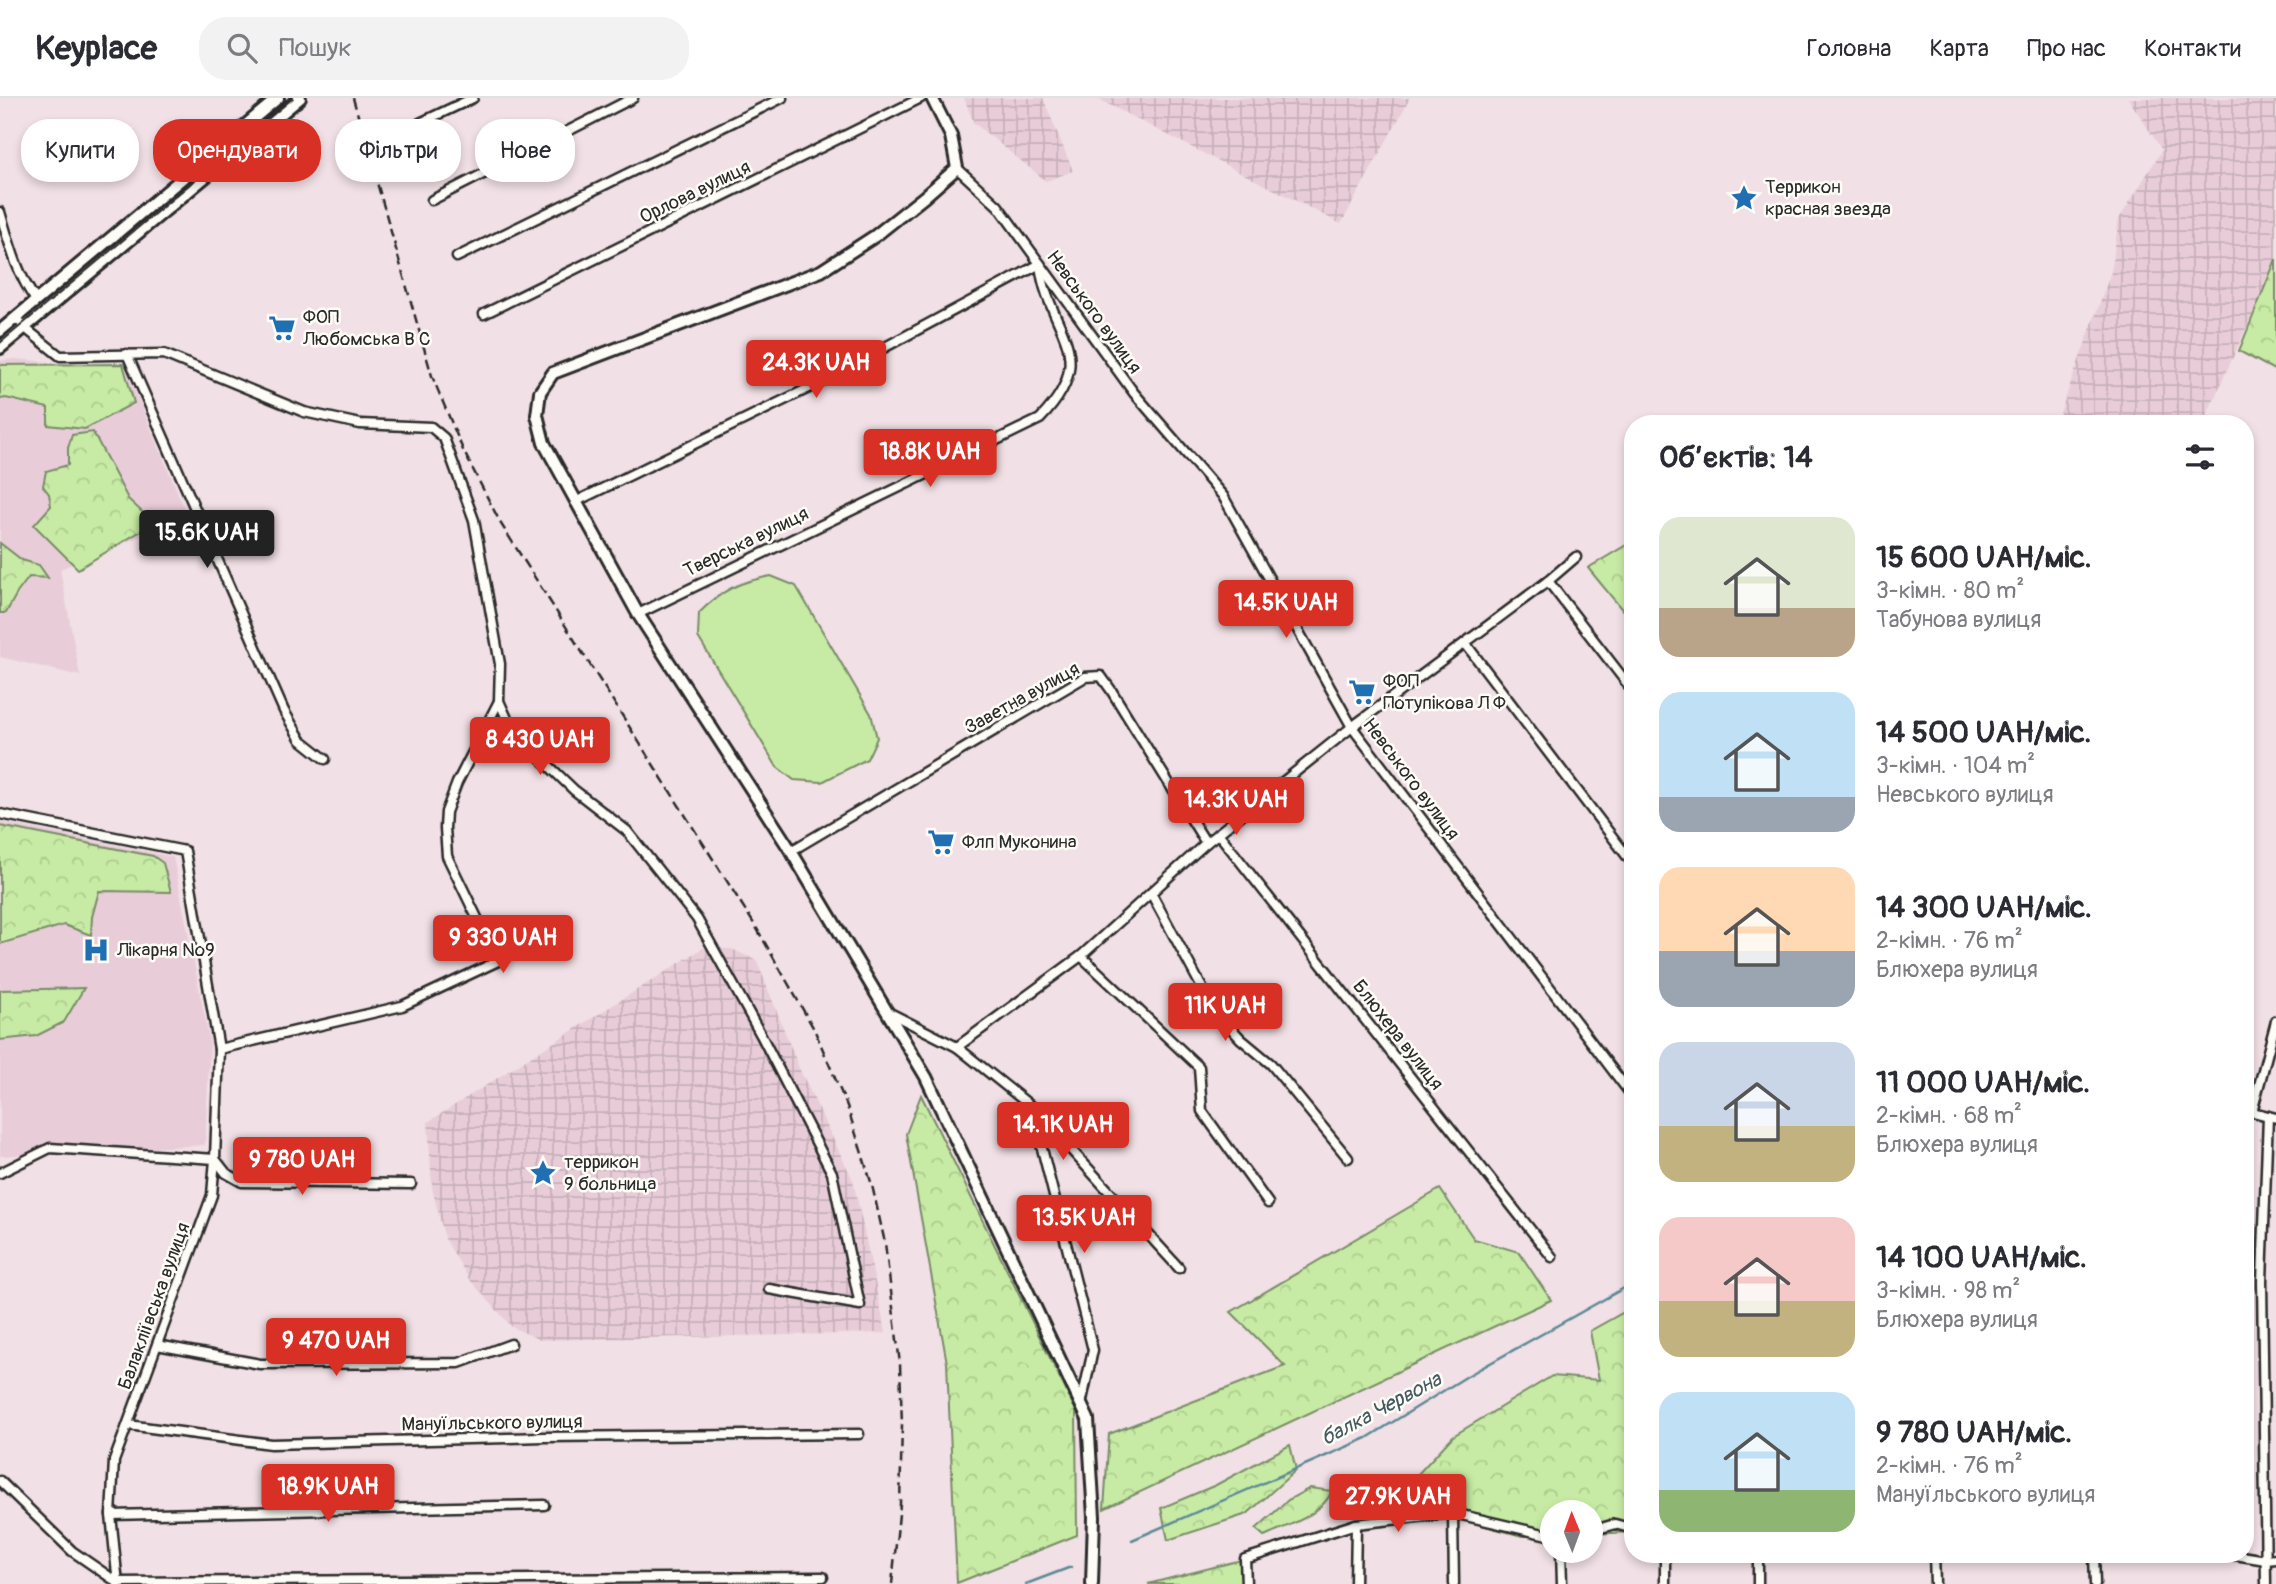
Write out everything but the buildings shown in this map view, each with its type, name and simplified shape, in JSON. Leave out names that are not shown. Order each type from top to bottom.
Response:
[{"type":"main road","points":[[0,348],[300,98]]},
{"type":"main road","points":[[933,98],[951,136],[957,168],[925,197],[875,236],[821,271],[553,373],[540,392],[537,415],[544,443],[638,614],[791,851],[926,1077],[1088,1419],[1094,1517],[1092,1584]]},
{"type":"main road","points":[[0,331],[276,100]]},
{"type":"street","points":[[428,119],[473,98]]},
{"type":"street","points":[[432,200],[633,98]]},
{"type":"street","points":[[457,257],[782,98]]},
{"type":"street","name":"Орлова вулиця","points":[[484,314],[921,98]]},
{"type":"street","name":"Невського вулиця","points":[[957,168],[998,206],[1134,393],[1223,496],[1352,727],[1624,1085]]},
{"type":"street","points":[[0,212],[27,289],[36,300]]},
{"type":"street","points":[[575,502],[807,389],[1040,264]]},
{"type":"street","name":"Тверська вулиця","points":[[638,614],[1040,419],[1063,390],[1069,372],[1070,351],[1042,282],[1040,264]]},
{"type":"street","points":[[16,317],[25,328],[60,356],[164,354],[304,412],[360,424],[431,427],[444,438],[474,520],[500,664],[499,701],[457,783],[446,812],[445,828],[447,856],[498,961],[402,1006],[219,1049]]},
{"type":"street","points":[[127,354],[284,711],[302,740],[325,760]]},
{"type":"street","points":[[957,1047],[1081,956],[1218,833],[1352,727],[1548,581],[1576,557]]},
{"type":"street","points":[[1548,581],[1624,679]]},
{"type":"street","points":[[1465,643],[1624,852]]},
{"type":"street","name":"Заветна вулиця","points":[[791,851],[1085,677],[1101,676],[1206,843]]},
{"type":"street","points":[[499,701],[509,723],[523,741],[575,790],[627,831],[697,919],[832,1173],[860,1306],[769,1289]]},
{"type":"street","name":"Балакліївська вулиця","points":[[0,814],[185,851],[219,1049],[212,1195],[114,1461],[111,1515],[117,1583]]},
{"type":"street","name":"Блюхера вулиця","points":[[1218,833],[1552,1257]]},
{"type":"street","points":[[1150,893],[1214,1010],[1241,1039],[1271,1064],[1348,1158]]},
{"type":"street","points":[[1081,956],[1199,1067],[1202,1111],[1268,1203]]},
{"type":"street","points":[[890,1013],[957,1047],[1032,1107],[1179,1268]]},
{"type":"street","points":[[2254,1094],[2276,1021]]},
{"type":"street","points":[[1032,1107],[1093,1350],[1081,1405]]},
{"type":"street","points":[[2254,1112],[2272,1117],[2262,1281],[2266,1584]]},
{"type":"street","points":[[0,1173],[50,1148],[215,1159],[226,1173],[242,1182],[411,1184]]},
{"type":"street","points":[[157,1345],[260,1364],[287,1364],[459,1363],[511,1344]]},
{"type":"street","name":"Мануїльського вулиця","points":[[128,1425],[271,1444],[544,1437],[859,1434]]},
{"type":"street","points":[[0,1481],[72,1551],[117,1583],[823,1577]]},
{"type":"street","points":[[111,1515],[544,1504]]},
{"type":"street","points":[[1453,1513],[1454,1584]]},
{"type":"street","points":[[1246,1584],[1245,1559],[1356,1524],[1453,1513],[1540,1533]]},
{"type":"street","points":[[1355,1584],[1356,1524]]},
{"type":"street","points":[[1603,1528],[1615,1524],[1624,1526]]},
{"type":"street","points":[[2254,1558],[2276,1559]]},
{"type":"street","points":[[1561,1563],[1562,1584]]},
{"type":"street","points":[[1665,1563],[1665,1584]]},
{"type":"street","points":[[1758,1563],[1758,1584]]},
{"type":"street","points":[[1934,1563],[1935,1584]]},
{"type":"street","points":[[2094,1563],[2095,1584]]},
{"type":"shaded area","points":[[964,98],[1043,98],[1073,171],[1046,181],[974,123]]},
{"type":"shaded area","points":[[1096,98],[1410,98],[1341,224]]},
{"type":"shaded area","points":[[2128,98],[2276,98],[2276,263],[2207,415],[2059,415],[2111,272],[2119,219],[2162,150]]},
{"type":"shaded area","points":[[15,359],[126,369],[188,517],[60,569],[80,676],[0,657],[0,361]]},
{"type":"shaded area","name":"Лікарня №9","points":[[0,822],[173,857],[210,1043],[205,1145],[0,1156]]},
{"type":"shaded area","points":[[703,948],[732,949],[757,961],[799,1068],[853,1180],[886,1333],[540,1340],[512,1327],[469,1279],[445,1239],[432,1188],[428,1122]]},
{"type":"green space","points":[[2276,259],[2276,371],[2239,351]]},
{"type":"green space","points":[[123,364],[134,403],[85,429],[48,425],[48,408],[0,399],[0,365]]},
{"type":"green space","points":[[93,432],[128,499],[154,523],[78,569],[34,525],[51,506],[49,494],[43,486],[46,471],[68,465],[68,448],[72,435]]},
{"type":"green space","points":[[0,543],[22,560],[39,565],[48,578],[29,577],[6,613],[0,613]]},
{"type":"green space","points":[[1624,546],[1624,612],[1588,568]]},
{"type":"green space","points":[[771,576],[796,586],[871,714],[877,738],[867,759],[822,782],[794,780],[777,767],[698,637],[699,613],[708,605],[732,588]]},
{"type":"green space","points":[[0,826],[153,856],[163,863],[171,892],[99,891],[92,917],[91,935],[64,925],[0,944]]},
{"type":"green space","points":[[84,988],[64,1022],[36,1036],[0,1040],[0,990]]},
{"type":"green space","points":[[921,1095],[1076,1411],[1077,1535],[957,1583],[947,1363],[906,1134]]},
{"type":"green space","points":[[1440,1189],[1474,1239],[1519,1252],[1551,1300],[1104,1509],[1109,1434],[1285,1366],[1231,1312]]},
{"type":"green space","points":[[1624,1312],[1624,1532],[1603,1533],[1603,1500],[1540,1500],[1540,1535],[1522,1536],[1393,1501],[1453,1436],[1552,1376],[1599,1380],[1590,1331]]},
{"type":"green space","points":[[1290,1445],[1296,1470],[1247,1514],[1168,1540],[1161,1508],[1216,1485]]},
{"type":"green space","points":[[1310,1488],[1332,1491],[1320,1507],[1303,1519],[1264,1536],[1256,1529],[1288,1500]]},
{"type":"green space","points":[[1245,1559],[1245,1584],[1148,1584]]},
{"type":"waterway","name":"балка Червона","points":[[1132,1540],[1367,1438],[1469,1375],[1624,1288]]},
{"type":"waterway","name":"балка Червона","points":[[1026,1584],[1071,1567]]},
{"type":"tram line","points":[[0,343],[293,98]]},
{"type":"railway","points":[[353,98],[432,376],[463,450],[501,524],[756,927],[814,1029],[847,1106],[872,1185],[885,1243],[900,1364],[900,1504],[892,1584]]},
{"type":"place","name":"Террикон красная звезда","points":[[1744,198]]},
{"type":"place","name":"ФОП Любомська В С","points":[[282,328]]},
{"type":"place","name":"ФОП Потупікова Л Ф","points":[[1362,692]]},
{"type":"place","name":"Флп Муконина","points":[[941,842]]},
{"type":"place","name":"Лікарня №9","points":[[96,950]]},
{"type":"place","name":"террикон 9 больница","points":[[543,1173]]}]
